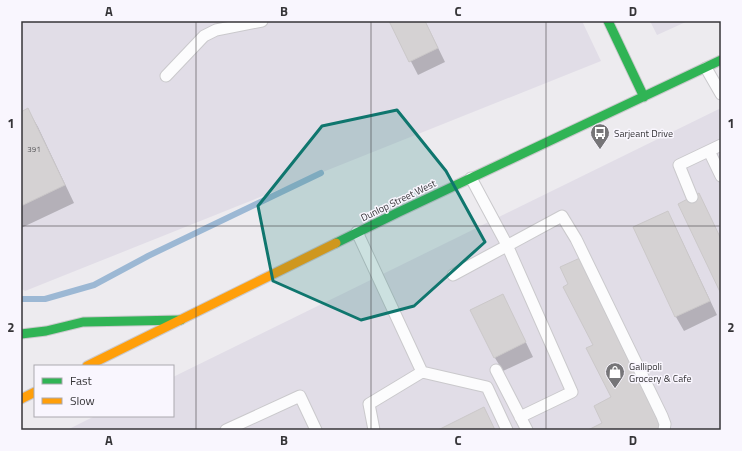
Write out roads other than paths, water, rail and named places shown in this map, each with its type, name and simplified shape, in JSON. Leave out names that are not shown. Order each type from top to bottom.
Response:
[{"type":"main road","points":[[608,21],[644,97]]},
{"type":"main road","name":"Dunlop Street West","points":[[89,365],[357,232],[721,60]]},
{"type":"main road","points":[[21,334],[46,331],[83,322],[181,320]]},
{"type":"main road","points":[[21,399],[34,392]]},
{"type":"lane","points":[[166,76],[204,36],[216,30],[262,21]]},
{"type":"lane","points":[[706,68],[721,94]]},
{"type":"lane","points":[[692,197],[679,165],[721,145]]},
{"type":"lane","points":[[709,150],[721,176]]},
{"type":"lane","points":[[471,178],[507,245],[572,392],[520,417]]},
{"type":"lane","points":[[453,276],[562,216],[580,246],[666,424],[664,430]]},
{"type":"lane","points":[[357,232],[422,372]]},
{"type":"lane","points":[[496,370],[527,430]]},
{"type":"lane","points":[[374,430],[369,404],[422,372],[487,388],[507,430]]},
{"type":"lane","points":[[226,430],[300,396],[316,430]]},
{"type":"waterway","points":[[21,299],[45,299],[94,285],[148,256],[321,173]]},
{"type":"place","name":"Sarjeant Drive","points":[[600,150]]},
{"type":"place","name":"Gallipoli Grocery & Cafe","points":[[615,389]]}]
